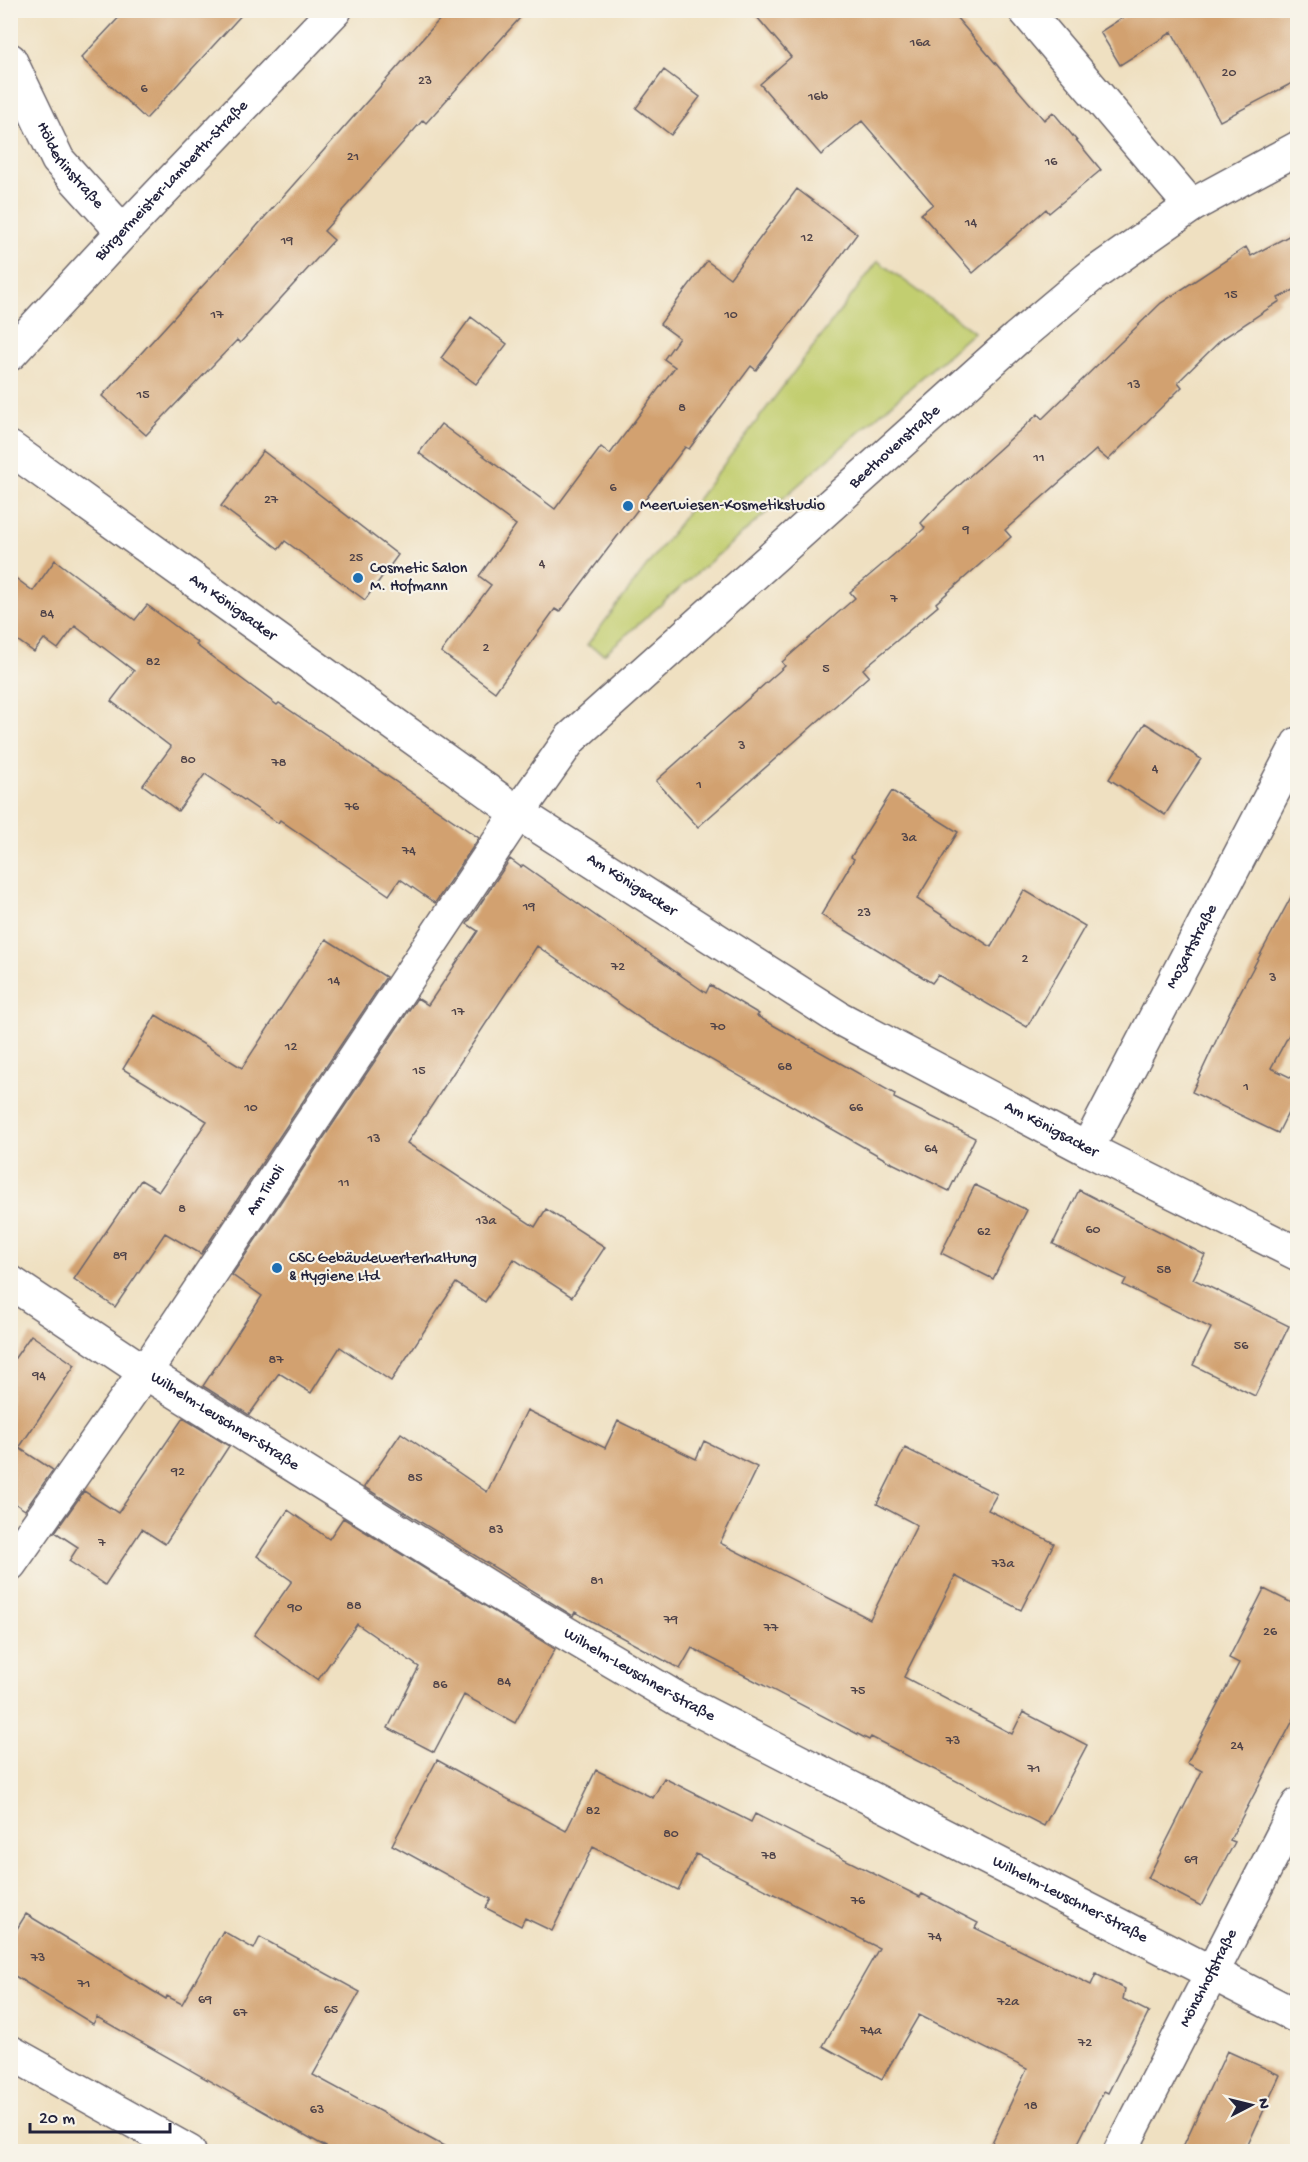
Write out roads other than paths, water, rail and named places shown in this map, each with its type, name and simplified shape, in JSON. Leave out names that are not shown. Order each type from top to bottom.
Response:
[{"type":"street","name":"Bürgermeister-Lamberth-Straße","points":[[10,354],[334,10]]},
{"type":"street","points":[[1025,10],[1191,206]]},
{"type":"street","name":"Hölderlinstraße","points":[[10,60],[58,160],[123,232]]},
{"type":"street","name":"Beethovenstraße","points":[[518,813],[571,738],[1017,338],[1091,276],[1191,206],[1298,148]]},
{"type":"street","name":"Am Königsacker","points":[[10,448],[518,813],[839,1018],[1087,1149],[1298,1254]]},
{"type":"street","name":"Mozartstraße","points":[[1087,1149],[1298,744]]},
{"type":"street","name":"Am Tivoli","points":[[10,1564],[145,1372],[518,813]]},
{"type":"street","name":"Wilhelm-Leuschner-Straße","points":[[10,1282],[145,1372],[501,1595],[681,1701],[1298,2017]]},
{"type":"street","name":"Mönchhofstraße","points":[[1120,2151],[1298,1805]]},
{"type":"street","points":[[10,2052],[189,2151]]},
{"type":"place","name":"Meerwiesen-Kosmetikstudio","points":[[628,506]]},
{"type":"place","name":"Cosmetic Salon M. Hofmann","points":[[358,578]]},
{"type":"place","name":"CSC Gebäudewerterhaltung & Hygiene Ltd","points":[[277,1268]]}]
